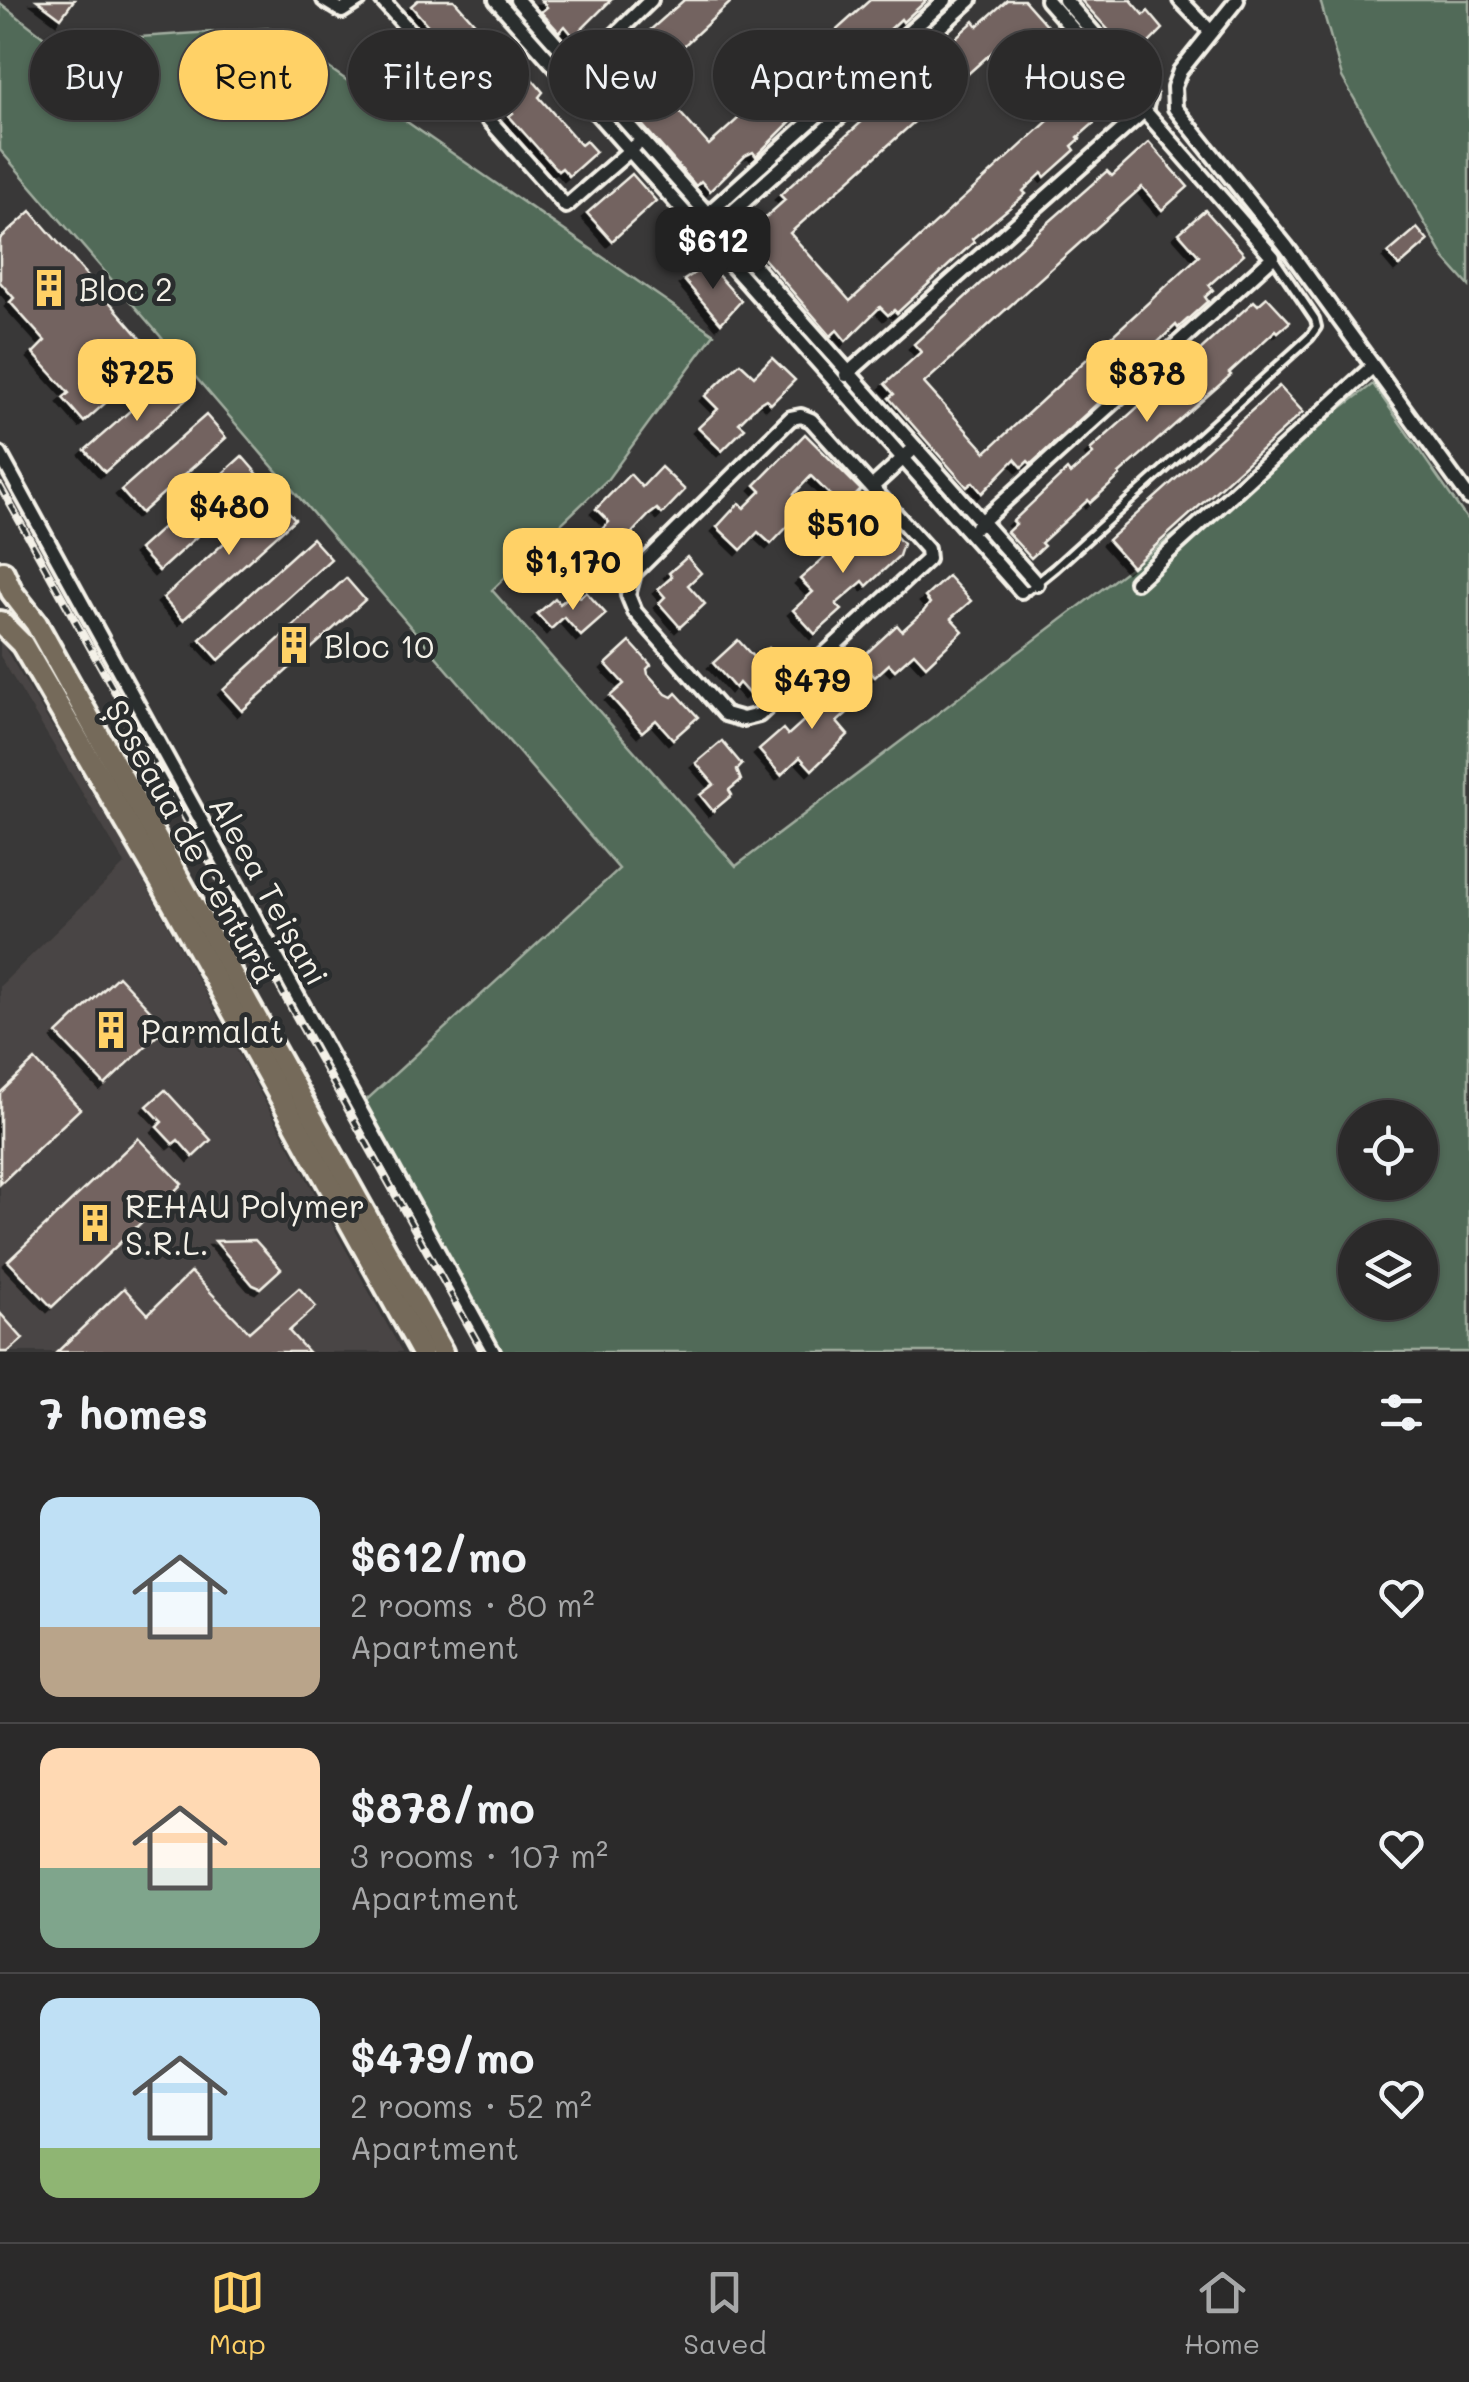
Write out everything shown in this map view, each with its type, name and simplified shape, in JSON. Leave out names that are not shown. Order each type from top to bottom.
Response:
[{"type":"main road","name":"Șoseaua de Centură","points":[[1,572],[36,623],[442,1352]]},
{"type":"main road","name":"Șoseaua de Centură","points":[[0,622],[22,644],[155,872],[422,1352]]},
{"type":"street","points":[[324,0],[342,11],[359,0]]},
{"type":"street","points":[[382,0],[566,206],[642,140]]},
{"type":"street","points":[[496,0],[549,60]]},
{"type":"street","points":[[517,0],[549,36]]},
{"type":"street","points":[[621,30],[651,0]]},
{"type":"street","points":[[705,236],[712,220],[946,0]]},
{"type":"street","points":[[695,224],[712,220],[970,0]]},
{"type":"street","points":[[1047,0],[1073,30]]},
{"type":"street","points":[[1065,0],[1092,30]]},
{"type":"street","points":[[1180,0],[1208,28]]},
{"type":"street","points":[[1190,0],[1208,28]]},
{"type":"street","points":[[1238,0],[1208,28],[1180,71],[1174,87],[1176,108],[1286,246],[1469,498]]},
{"type":"street","points":[[603,120],[1020,590]]},
{"type":"street","points":[[624,120],[1037,584]]},
{"type":"street","points":[[836,383],[1133,120]]},
{"type":"street","points":[[969,533],[1273,257],[1153,120]]},
{"type":"street","points":[[1136,582],[1372,367]]},
{"type":"street","points":[[801,416],[811,420],[872,487],[927,549],[926,562],[759,715],[743,719],[726,714],[635,612],[628,595],[634,574],[790,418],[801,416]]},
{"type":"street","points":[[872,487],[916,448]]},
{"type":"street","name":"Aleea Teișani","points":[[0,454],[494,1352]]},
{"type":"lane","points":[[1020,590],[1037,584],[1310,337],[1317,327],[1316,319],[1273,257]]},
{"type":"shaded area","points":[[0,640],[132,860],[402,1352],[0,1352],[0,986],[125,864],[0,656]]},
{"type":"green space","points":[[1320,0],[1469,0],[1469,286],[1445,259],[1342,77]]},
{"type":"green space","points":[[0,3],[35,30],[30,30],[30,120],[159,120],[159,36],[179,34],[179,120],[328,120],[328,67],[348,81],[348,120],[404,120],[714,334],[607,480],[492,590],[736,866],[1373,384],[1469,522],[1469,1352],[497,1352],[361,1105],[619,869],[0,150]]},
{"type":"building","points":[[37,0],[74,0],[61,18]]},
{"type":"building","points":[[418,0],[454,0],[481,30],[432,30],[411,6]]},
{"type":"building","points":[[541,0],[611,0],[581,30],[568,30],[565,26],[557,30],[541,12],[547,7]]},
{"type":"building","points":[[684,0],[733,0],[693,37],[693,30],[650,30]]},
{"type":"building","points":[[870,0],[927,0],[903,22],[901,19],[889,30],[837,30]]},
{"type":"building","points":[[1007,0],[1024,0],[1051,30],[988,30],[988,56],[968,74],[968,30],[964,30],[974,21],[978,26]]},
{"type":"building","points":[[1081,0],[1131,0],[1144,15],[1148,11],[1163,29],[1162,30],[1108,30]]},
{"type":"building","points":[[529,76],[543,92],[539,97],[549,108],[549,120],[559,120],[581,145],[586,141],[596,152],[569,176],[562,168],[558,171],[513,120],[529,120]]},
{"type":"building","points":[[638,120],[687,120],[709,145],[737,120],[792,120],[756,156],[753,152],[745,156],[710,191],[701,181],[696,186]]},
{"type":"building","points":[[864,120],[916,120],[790,233],[850,301],[1049,120],[1098,120],[1078,137],[1072,146],[1075,150],[1045,177],[1042,173],[1023,191],[1026,194],[972,239],[974,242],[897,313],[894,310],[888,315],[880,307],[846,341],[837,330],[831,336],[753,246],[758,242],[749,232],[785,200],[780,195]]},
{"type":"building","points":[[1149,142],[1188,187],[1162,210],[1142,187],[924,383],[986,452],[1199,256],[1179,233],[1205,210],[1244,254],[1209,285],[1213,290],[1205,297],[1208,301],[1178,328],[1176,325],[1129,374],[1126,371],[1106,390],[1109,393],[1031,464],[1028,461],[1022,467],[1015,459],[982,493],[973,482],[967,487],[889,398],[894,394],[885,384],[921,352],[914,344],[1107,171],[1112,176]]},
{"type":"building","points":[[632,174],[656,201],[612,241],[587,213]]},
{"type":"building","points":[[31,211],[157,357],[84,422],[63,398],[69,393],[33,353],[45,341],[10,302],[14,298],[0,282],[0,239]]},
{"type":"building","points":[[1417,228],[1428,241],[1399,266],[1388,253]]},
{"type":"building","points":[[708,264],[741,301],[721,323],[684,280]]},
{"type":"building","points":[[1267,297],[1290,322],[1276,330],[1090,503],[1088,500],[1041,543],[1044,546],[1031,558],[1007,532],[1016,524],[1013,521],[1067,470],[1070,474],[1093,454],[1090,450],[1179,370],[1182,374],[1203,355],[1199,351],[1254,301],[1258,305]]},
{"type":"building","points":[[772,358],[795,380],[771,404],[766,399],[758,404],[739,423],[745,428],[722,451],[698,428],[718,409],[705,396],[740,363],[754,376]]},
{"type":"building","points":[[171,375],[190,396],[105,472],[85,450]]},
{"type":"building","points":[[1279,386],[1303,412],[1132,567],[1108,540]]},
{"type":"building","points":[[206,415],[226,438],[141,513],[121,490]]},
{"type":"building","points":[[805,434],[861,490],[843,508],[811,476],[794,494],[807,506],[771,544],[758,532],[741,550],[717,527],[739,503],[744,508],[761,491],[755,485]]},
{"type":"building","points":[[242,456],[261,478],[159,571],[139,549]]},
{"type":"building","points":[[661,467],[685,490],[662,514],[657,509],[649,515],[631,534],[637,540],[614,564],[591,541],[609,522],[596,509],[630,474],[642,487]]},
{"type":"building","points":[[275,497],[295,519],[183,620],[163,598]]},
{"type":"building","points":[[857,529],[877,550],[894,534],[903,544],[899,556],[867,586],[863,581],[836,604],[842,610],[815,634],[793,610],[813,592],[800,579]]},
{"type":"building","points":[[312,538],[331,559],[219,660],[200,639]]},
{"type":"building","points":[[687,557],[701,573],[688,585],[705,604],[680,627],[659,603],[665,597],[658,589]]},
{"type":"building","points":[[948,576],[971,601],[951,618],[963,631],[926,666],[914,653],[895,670],[889,664],[875,677],[859,660],[897,625],[902,631],[923,612],[930,603],[925,597]]},
{"type":"building","name":"Bloc 10","points":[[346,578],[365,600],[242,711],[223,690]]},
{"type":"building","points":[[575,591],[580,597],[586,592],[606,614],[581,636],[564,617],[551,629],[537,614],[555,598],[560,604]]},
{"type":"building","points":[[738,640],[756,660],[769,648],[783,664],[749,694],[739,683],[735,688],[713,663]]},
{"type":"building","points":[[630,642],[651,665],[648,674],[666,694],[672,697],[676,693],[698,717],[673,739],[656,720],[642,732],[610,696],[624,684],[606,664]]},
{"type":"building","points":[[834,680],[856,705],[837,722],[848,735],[812,770],[800,757],[781,775],[759,750],[783,729],[788,735],[809,716],[816,707],[810,702]]},
{"type":"building","points":[[722,741],[742,765],[737,770],[741,780],[729,790],[732,795],[713,811],[700,795],[714,784],[696,763]]},
{"type":"building","name":"Parmalat","points":[[118,976],[166,1027],[105,1085],[57,1034]]},
{"type":"building","points":[[35,1060],[80,1109],[0,1184],[0,1093]]},
{"type":"building","points":[[165,1090],[211,1140],[193,1157],[178,1140],[173,1144],[157,1127],[162,1122],[147,1106]]},
{"type":"building","name":"REHAU Polymer S.R.L.","points":[[138,1138],[182,1184],[52,1307],[8,1261]]},
{"type":"building","points":[[255,1240],[281,1269],[260,1288],[215,1241]]},
{"type":"building","points":[[191,1272],[249,1332],[299,1288],[316,1307],[289,1331],[308,1352],[57,1352],[124,1288],[148,1314]]},
{"type":"building","points":[[0,1313],[23,1339],[8,1352],[0,1352]]},
{"type":"railway","points":[[0,486],[483,1352]]},
{"type":"place","name":"Bloc 2","points":[[49,288]]},
{"type":"place","name":"Bloc 10","points":[[294,645]]},
{"type":"place","name":"Parmalat","points":[[111,1030]]},
{"type":"place","name":"REHAU Polymer S.R.L.","points":[[95,1223]]}]
